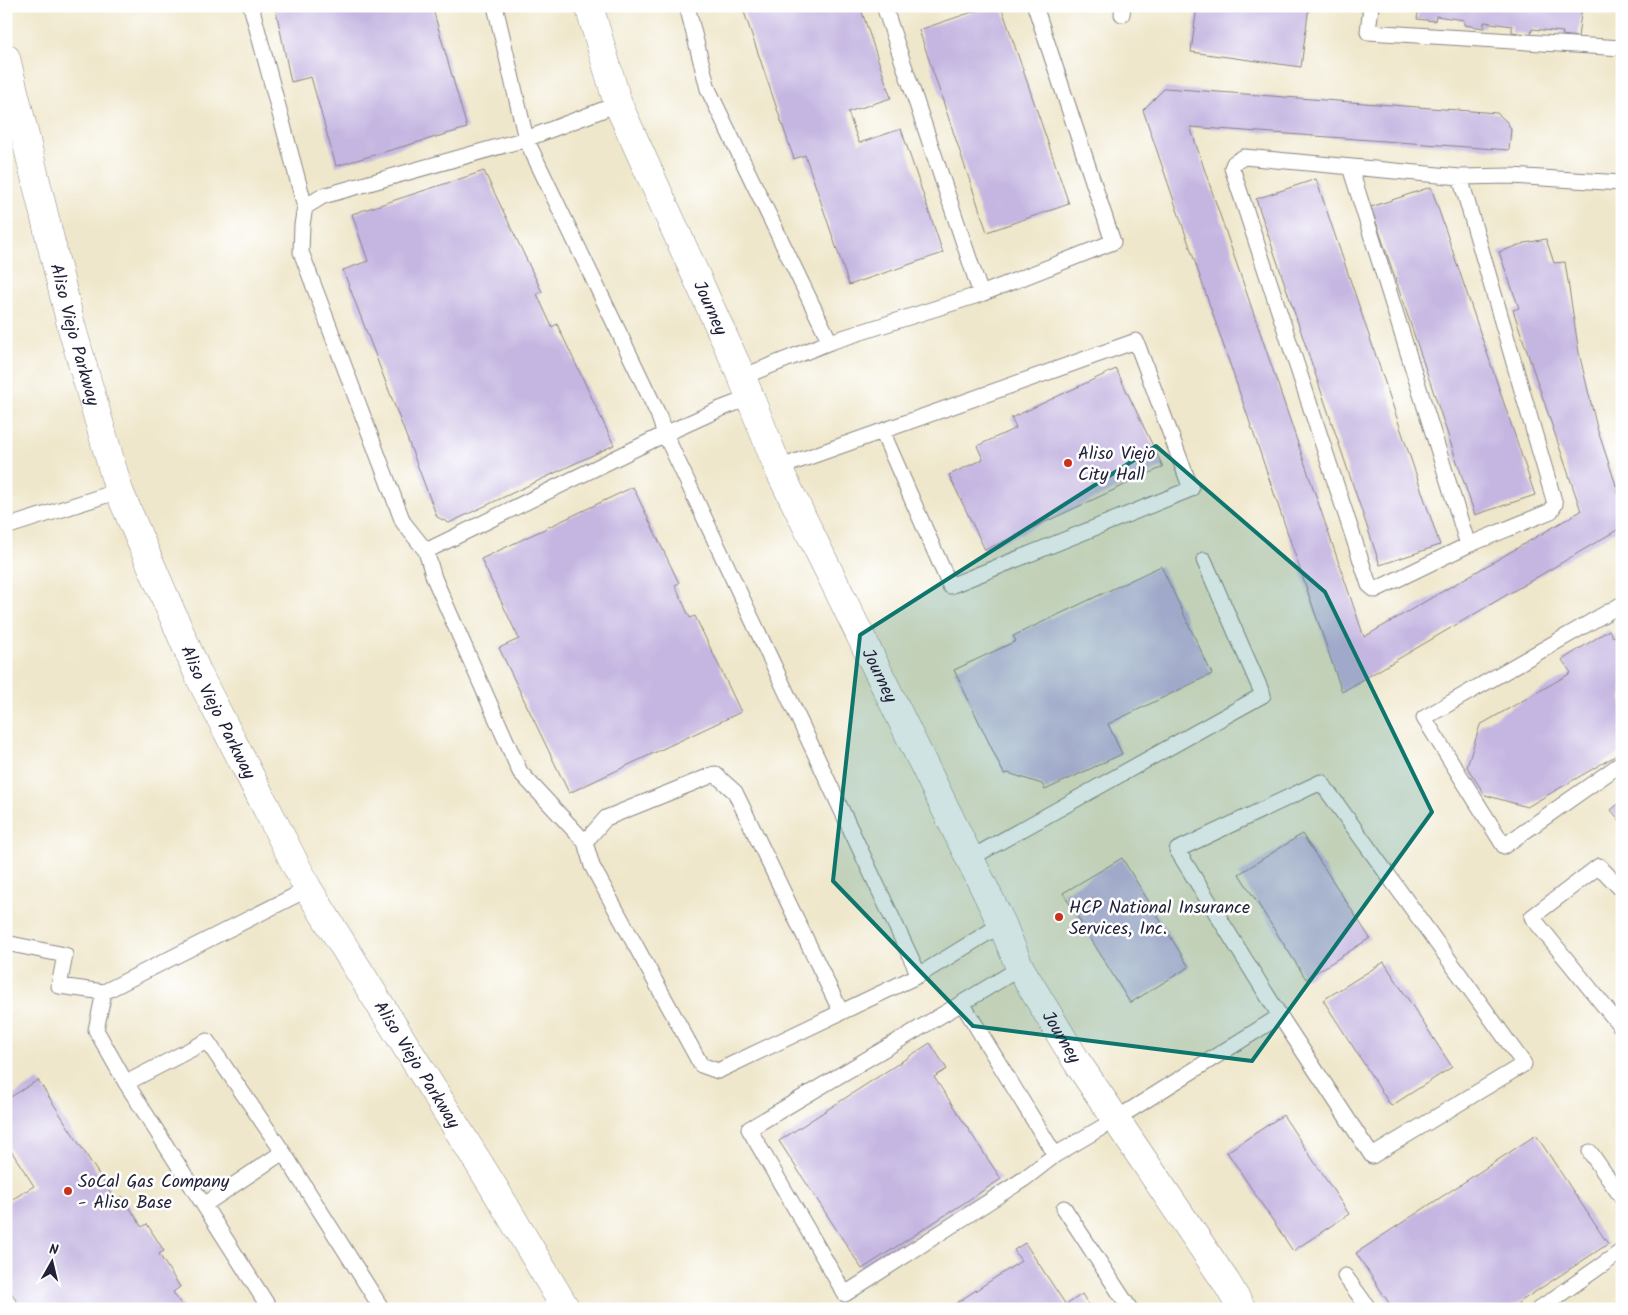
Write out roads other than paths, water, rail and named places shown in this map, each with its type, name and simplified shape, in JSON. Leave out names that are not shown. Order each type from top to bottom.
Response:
[{"type":"street","name":"Journey","points":[[589,6],[618,104],[746,388],[778,468],[1002,924],[1020,968],[1077,1062],[1226,1282],[1242,1309]]},
{"type":"street","name":"Aliso Viejo Parkway","points":[[6,58],[71,325],[119,491],[199,676],[308,889],[493,1186],[566,1309]]},
{"type":"lane","points":[[251,6],[305,207],[301,252],[403,522],[426,551],[434,578],[520,772],[585,842],[592,866],[701,1065],[718,1072],[919,975],[1002,924]]},
{"type":"lane","points":[[495,6],[526,139],[658,414],[665,434],[919,975]]},
{"type":"lane","points":[[687,6],[708,88],[830,342]]},
{"type":"lane","points":[[885,6],[981,294]]},
{"type":"lane","points":[[426,551],[720,409],[746,388],[830,342],[981,294],[1113,242],[1035,6]]},
{"type":"lane","points":[[1370,6],[1368,32],[1622,48]]},
{"type":"lane","points":[[305,207],[323,196],[526,139],[618,104]]},
{"type":"lane","points":[[1460,176],[1555,504],[1551,511],[1468,545],[1375,590],[1369,585],[1232,168],[1236,160],[1244,157],[1460,176],[1511,176],[1622,183]]},
{"type":"lane","points":[[1350,167],[1468,545]]},
{"type":"lane","points":[[778,468],[882,431],[1136,341],[1190,489],[950,586],[882,431]]},
{"type":"lane","points":[[6,527],[119,491]]},
{"type":"lane","points":[[969,859],[1264,695],[1204,560]]},
{"type":"lane","points":[[1622,604],[1424,718],[1504,846],[1622,763]]},
{"type":"lane","points":[[585,842],[606,818],[715,774],[735,792],[841,1012]]},
{"type":"lane","points":[[1321,782],[1524,1064],[1372,1156],[1280,1016],[1177,850],[1321,782]]},
{"type":"lane","points":[[1622,890],[1599,866],[1532,917],[1622,1028]]},
{"type":"lane","points":[[6,943],[65,954],[59,986],[104,992],[308,889]]},
{"type":"lane","points":[[1020,968],[750,1130],[845,1294],[1024,1179],[1055,1155],[1280,1016]]},
{"type":"lane","points":[[104,992],[96,1030],[126,1083],[270,1309]]},
{"type":"lane","points":[[962,1003],[1055,1155]]},
{"type":"lane","points":[[126,1083],[207,1041],[283,1152],[382,1309]]},
{"type":"lane","points":[[204,1205],[283,1152]]},
{"type":"lane","points":[[1590,1152],[1622,1198]]},
{"type":"lane","points":[[1064,1208],[1130,1309]]},
{"type":"lane","points":[[1539,1309],[1622,1251]]},
{"type":"lane","points":[[1345,1276],[1369,1309]]},
{"type":"place","name":"Aliso Viejo City Hall","points":[[1068,463]]},
{"type":"place","name":"HCP National Insurance Services, Inc.","points":[[1059,917]]},
{"type":"place","name":"SoCal Gas Company - Aliso Base","points":[[68,1191]]}]
